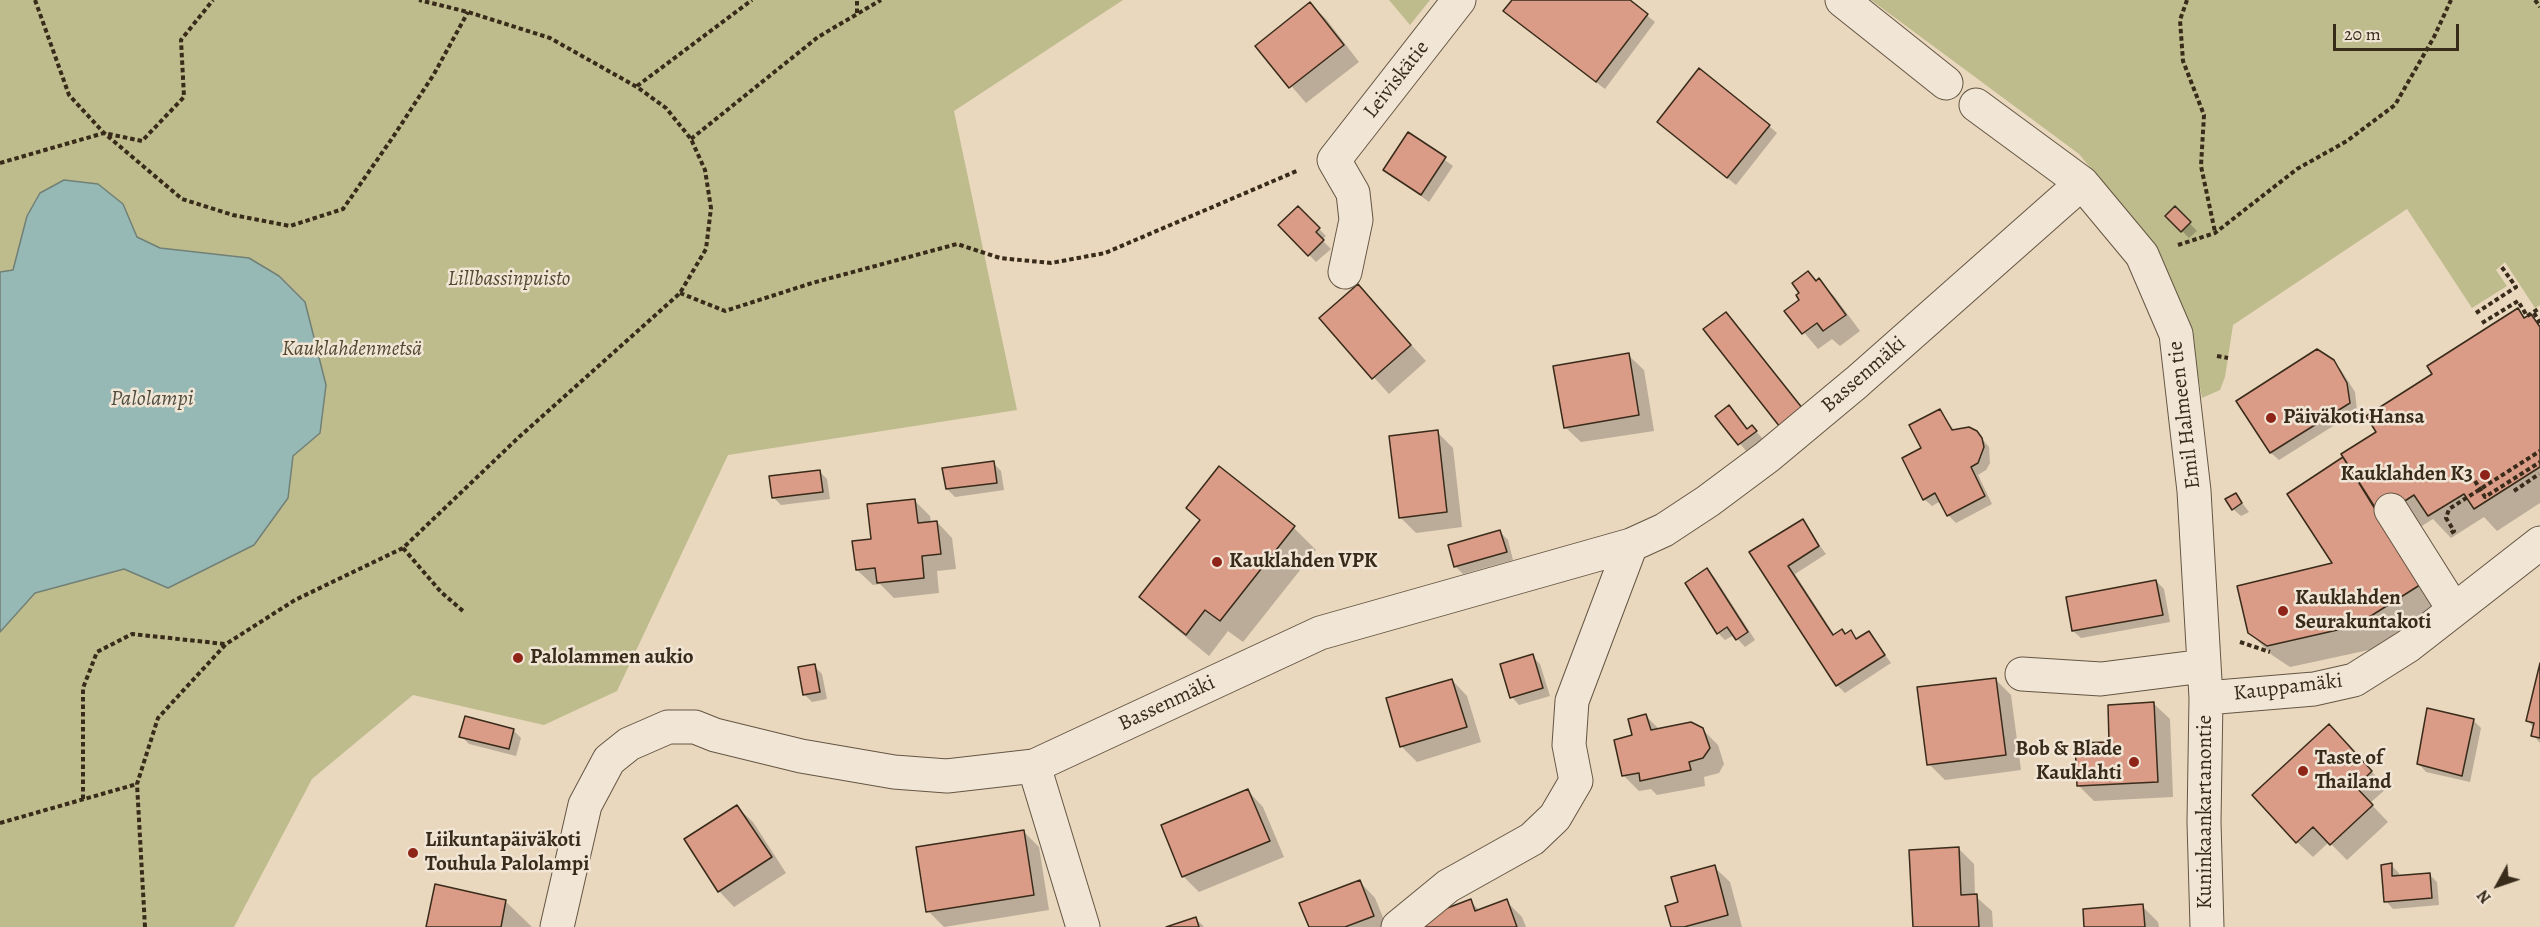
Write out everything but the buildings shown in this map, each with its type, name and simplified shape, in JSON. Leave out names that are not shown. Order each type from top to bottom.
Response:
[{"type":"street","name":"Leiviskätie","points":[[1334,160],[1460,0]]},
{"type":"street","points":[[1842,0],[1946,83]]},
{"type":"street","name":"Emil Halmeen tie","points":[[1976,105],[2082,183],[2142,255],[2176,334],[2194,491],[2205,682]]},
{"type":"street","points":[[1334,160],[1353,193],[1356,220],[1345,272]]},
{"type":"street","name":"Bassenmäki","points":[[556,927],[585,805],[609,760],[629,744],[668,727],[695,727],[715,735],[801,756],[894,772],[947,776],[1034,766],[1320,633],[1631,545],[1664,530],[1767,457],[1849,389],[2082,183]]},
{"type":"street","points":[[2400,504],[2463,604]]},
{"type":"street","name":"Kauppamäki","points":[[2022,674],[2314,689],[2354,680],[2408,646],[2540,543]]},
{"type":"street","points":[[1398,927],[1448,886],[1532,839],[1555,817],[1576,781],[1569,745],[1572,701],[1631,545]]},
{"type":"street","name":"Kuninkaankartanontie","points":[[2205,682],[2204,822],[2207,927]]},
{"type":"street","points":[[1034,766],[1083,927]]},
{"type":"path","points":[[34,0],[69,95],[104,133],[182,199],[233,216],[290,226],[343,209],[434,74],[468,12]]},
{"type":"path","points":[[0,163],[104,133],[142,141],[184,98],[181,40],[213,0]]},
{"type":"path","points":[[145,927],[137,783],[158,718],[226,644],[295,600],[403,548],[519,437],[680,293],[706,249],[711,208],[705,170],[691,139],[666,108],[637,87],[550,38],[468,12],[419,0]]},
{"type":"path","points":[[637,87],[752,0]]},
{"type":"path","points":[[857,0],[857,14]]},
{"type":"path","points":[[691,139],[818,37],[881,0]]},
{"type":"path","points":[[2187,0],[2180,20],[2183,61],[2204,115],[2201,166],[2216,233]]},
{"type":"path","points":[[2142,255],[2216,233],[2297,169],[2347,141],[2395,105],[2434,37],[2451,0]]},
{"type":"path","points":[[2535,0],[2540,7]]},
{"type":"path","points":[[680,293],[725,311],[812,283],[957,244],[1000,258],[1051,263],[1105,253],[1298,170],[1334,160]]},
{"type":"path","points":[[2476,313],[2516,288],[2501,266]]},
{"type":"path","points":[[2482,323],[2518,301],[2527,316],[2540,309]]},
{"type":"path","points":[[2540,309],[2533,314],[2540,323]]},
{"type":"path","points":[[2454,531],[2446,518],[2449,509],[2540,451]]},
{"type":"path","points":[[2475,482],[2485,497],[2540,462]]},
{"type":"path","points":[[2514,491],[2539,474]]},
{"type":"path","points":[[403,548],[441,592],[463,611]]},
{"type":"path","points":[[83,799],[83,688],[97,652],[132,634],[226,644]]},
{"type":"path","points":[[2248,646],[2271,652]]},
{"type":"path","points":[[0,823],[137,783]]},
{"type":"green space","name":"Kauklahdenmetsä","points":[[0,0],[1123,0],[954,111],[1017,410],[728,455],[617,691],[544,725],[413,695],[312,779],[234,927],[0,927]]},
{"type":"green space","points":[[1389,0],[1430,0],[1410,25]]},
{"type":"green space","points":[[1871,0],[2540,0],[2540,305],[2535,308],[2505,262],[2496,270],[2507,286],[2472,308],[2407,209],[2233,325],[2225,377],[2220,390],[2202,398],[2192,343],[2149,239],[2079,154]]},
{"type":"water","name":"Palolampi","points":[[64,180],[98,184],[123,204],[137,237],[160,248],[249,258],[279,276],[305,302],[326,385],[320,433],[293,456],[288,498],[254,545],[168,588],[124,569],[35,593],[0,632],[0,272],[13,270],[27,216],[40,193]]},
{"type":"place","name":"Päiväkoti Hansa","points":[[2271,418]]},
{"type":"place","name":"Kauklahden K3","points":[[2485,475]]},
{"type":"place","name":"Kauklahden VPK","points":[[1217,562]]},
{"type":"place","name":"Kauklahden Seurakuntakoti","points":[[2283,611]]},
{"type":"place","name":"Palolammen aukio","points":[[518,658]]},
{"type":"place","name":"Bob & Blade Kauklahti","points":[[2134,762]]},
{"type":"place","name":"Taste of Thailand","points":[[2303,771]]},
{"type":"place","name":"Liikuntapäiväkoti Touhula Palolampi","points":[[413,853]]},
{"type":"park label","name":"Lillbassinpuisto","points":[[509,280]]}]
